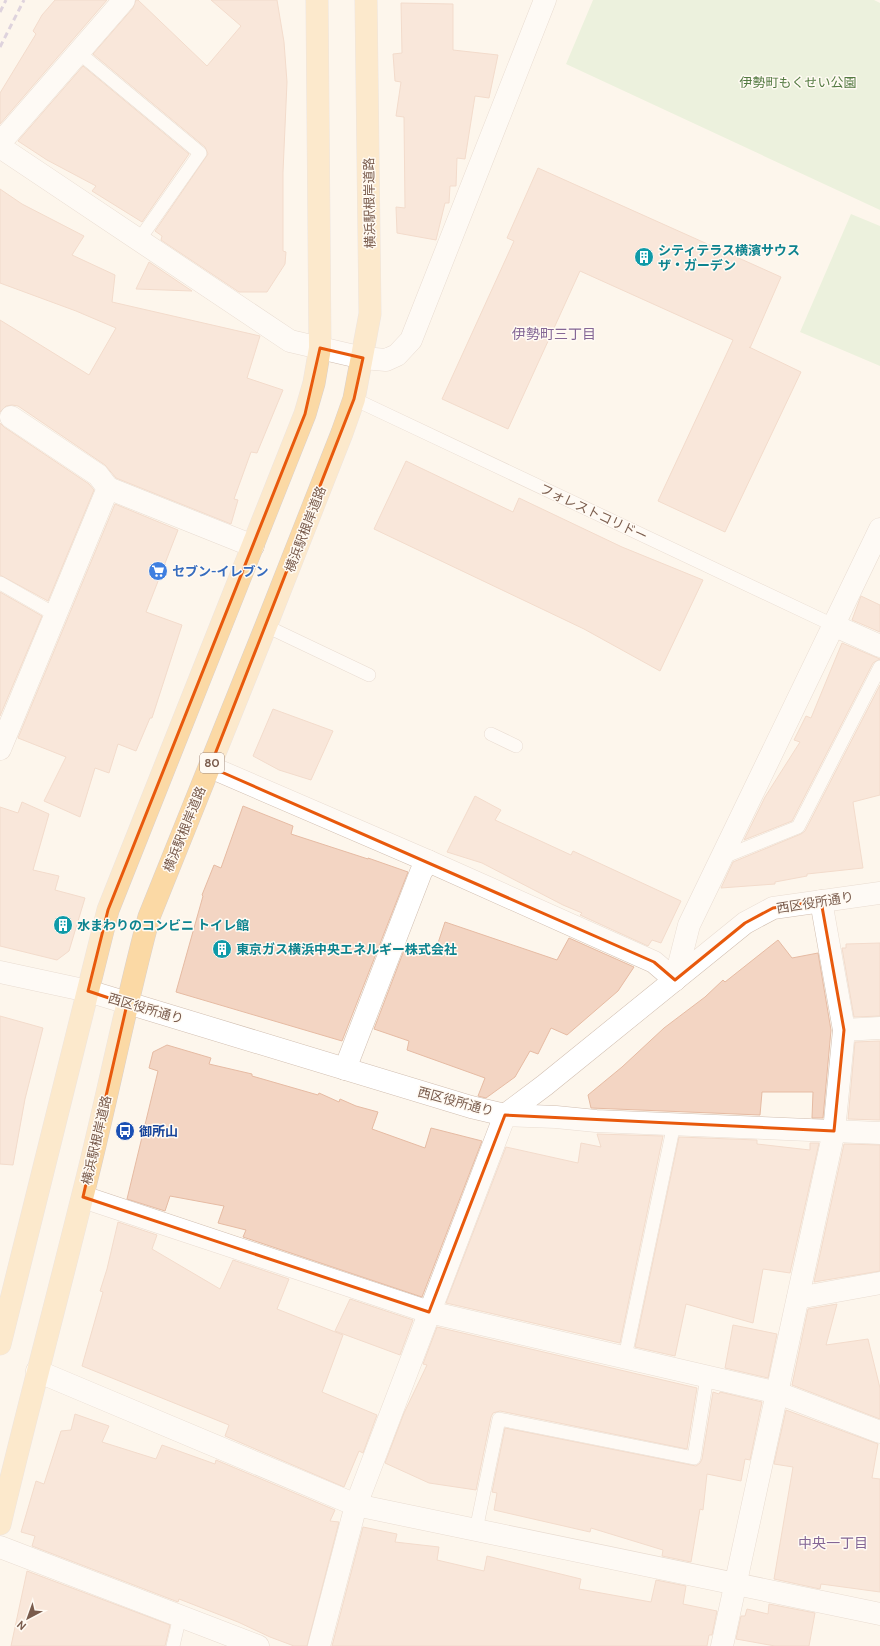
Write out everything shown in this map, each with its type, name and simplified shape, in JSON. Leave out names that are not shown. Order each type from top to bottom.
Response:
[{"type":"main road","points":[[0,1344],[108,910],[305,414],[314,383],[320,348],[317,0]]},
{"type":"main road","name":"横浜駅根岸道路","points":[[0,1524],[37,1371],[83,1197],[127,1004],[149,917],[210,768],[354,399],[363,358],[370,314],[366,0]]},
{"type":"street","points":[[0,143],[124,0]]},
{"type":"street","points":[[0,147],[290,341],[363,358],[386,360],[396,355],[411,340],[545,0]]},
{"type":"street","points":[[12,417],[98,475],[108,488],[253,546]]},
{"type":"street","points":[[0,749],[108,488]]},
{"type":"street","points":[[210,768],[428,861],[654,962],[675,980],[689,925],[880,529]]},
{"type":"street","points":[[833,625],[880,646]]},
{"type":"street","points":[[346,1069],[421,872],[428,861]]},
{"type":"street","name":"西区役所通り","points":[[0,972],[88,991],[471,1107],[506,1115],[545,1086],[745,923],[773,908],[880,893]]},
{"type":"street","points":[[722,1646],[834,1131],[844,1030],[821,901]]},
{"type":"street","points":[[844,1030],[880,1028]]},
{"type":"street","points":[[320,1646],[356,1505],[506,1115],[556,1117],[596,1121],[880,1133]]},
{"type":"street","points":[[83,1197],[429,1312],[778,1393],[880,1432]]},
{"type":"street","points":[[798,1298],[880,1283]]},
{"type":"street","points":[[37,1371],[356,1505],[880,1614]]},
{"type":"street","points":[[0,1547],[258,1646]]},
{"type":"lane","points":[[78,52],[200,153],[139,240]]},
{"type":"lane","name":"フォレストコリドー","points":[[354,399],[833,625]]},
{"type":"lane","points":[[0,582],[56,615]]},
{"type":"lane","points":[[266,626],[369,675]]},
{"type":"lane","points":[[721,858],[798,827],[880,667]]},
{"type":"lane","points":[[492,734],[516,746]]},
{"type":"lane","points":[[625,1357],[674,1124]]},
{"type":"lane","points":[[476,1530],[499,1419],[694,1458],[707,1377]]},
{"type":"lane","points":[[173,1646],[180,1616]]},
{"type":"highlighted area","points":[[320,348],[363,358],[354,399],[210,767],[654,962],[675,980],[745,923],[773,908],[821,901],[844,1030],[834,1131],[505,1115],[429,1312],[83,1197],[127,1004],[88,991],[108,910],[305,414]]},
{"type":"green space","name":"伊勢町もくせい公園","points":[[593,0],[874,0],[880,3],[880,210],[566,64]]},
{"type":"green space","points":[[851,214],[880,226],[880,366],[800,332]]},
{"type":"building","points":[[55,0],[107,0],[0,124],[0,93],[36,34],[33,31],[42,15]]},
{"type":"building","points":[[136,0],[138,0],[207,66],[241,26],[211,0],[277,0],[284,42],[287,82],[283,172],[283,251],[286,252],[285,264],[267,292],[239,292],[161,240],[162,236],[155,231],[208,154],[205,147],[93,54],[133,8]]},
{"type":"building","points":[[401,3],[453,4],[453,50],[498,55],[489,98],[475,96],[465,159],[457,158],[456,186],[450,186],[449,203],[445,203],[436,240],[397,233],[396,207],[405,208],[404,117],[396,116],[401,82],[395,81],[393,54],[402,53]]},
{"type":"building","points":[[83,66],[189,154],[142,222],[92,191],[96,186],[47,160],[18,141]]},
{"type":"building","points":[[538,168],[781,277],[750,348],[801,372],[725,532],[658,501],[733,340],[580,271],[508,429],[442,399],[514,241],[507,238]]},
{"type":"building","points":[[0,189],[22,204],[84,236],[72,255],[115,275],[112,302],[260,336],[247,378],[283,390],[257,453],[251,452],[234,499],[238,500],[231,524],[116,478],[105,465],[18,406],[6,406],[0,412],[0,320],[89,375],[116,328],[76,311],[0,283]]},
{"type":"building","points":[[149,262],[192,291],[136,289]]},
{"type":"building","points":[[0,423],[89,484],[94,490],[48,601],[0,575]]},
{"type":"building","points":[[406,461],[513,512],[519,498],[622,547],[703,580],[660,671],[584,629],[374,529]]},
{"type":"building","points":[[115,504],[178,530],[146,612],[182,625],[152,718],[150,718],[136,751],[118,744],[109,773],[95,768],[80,817],[44,801],[66,757],[18,738]]},
{"type":"building","points":[[0,592],[42,616],[0,716]]},
{"type":"building","points":[[861,596],[880,605],[880,632],[852,620]]},
{"type":"building","points":[[842,643],[880,659],[873,663],[792,821],[744,840],[765,797],[800,742],[794,740],[806,716],[811,718]]},
{"type":"building","points":[[880,685],[880,795],[853,802],[863,868],[807,874],[807,876],[775,882],[775,884],[721,888],[733,862],[805,831]]},
{"type":"building","points":[[273,709],[333,731],[311,780],[279,770],[253,756]]},
{"type":"building","points":[[475,796],[501,810],[495,820],[571,855],[573,851],[681,901],[661,943],[652,940],[648,946],[580,915],[582,913],[563,905],[482,863],[447,852]]},
{"type":"building","points":[[22,802],[49,814],[33,870],[59,876],[55,890],[85,898],[69,951],[57,960],[0,946],[0,807],[18,813]]},
{"type":"building","points":[[243,806],[293,826],[291,834],[408,872],[342,1041],[176,992],[203,896],[202,895],[214,865],[221,868]]},
{"type":"building","points":[[445,922],[557,960],[569,938],[634,967],[618,991],[567,1035],[551,1028],[538,1054],[530,1051],[515,1077],[486,1098],[478,1096],[485,1078],[407,1050],[409,1041],[374,1029],[406,945],[434,955]]},
{"type":"building","points":[[778,940],[792,958],[818,953],[831,1030],[823,1118],[812,1118],[813,1092],[762,1092],[760,1115],[591,1108],[588,1095],[622,1067],[664,1028],[705,997],[723,980],[725,982]]},
{"type":"building","points":[[880,943],[880,1016],[854,1017],[842,948],[846,948],[846,944]]},
{"type":"building","points":[[0,1016],[43,1028],[25,1099],[13,1165],[0,1164]]},
{"type":"building","points":[[880,1041],[880,1120],[848,1119],[855,1042]]},
{"type":"building","points":[[167,1045],[211,1058],[209,1064],[252,1074],[252,1076],[318,1095],[319,1093],[339,1102],[340,1099],[356,1106],[378,1112],[372,1129],[425,1148],[431,1128],[482,1141],[422,1297],[243,1237],[246,1230],[218,1223],[224,1206],[170,1196],[165,1211],[127,1199],[158,1071],[149,1068],[153,1052]]},
{"type":"building","points":[[597,1134],[663,1136],[620,1343],[446,1303],[506,1147],[578,1163],[581,1143],[601,1147]]},
{"type":"building","points":[[679,1137],[757,1140],[757,1144],[810,1150],[810,1143],[819,1143],[790,1273],[763,1269],[753,1323],[686,1304],[675,1356],[635,1347]]},
{"type":"building","points":[[844,1144],[880,1145],[880,1271],[814,1282]]},
{"type":"building","points":[[118,1222],[157,1235],[152,1249],[220,1289],[233,1260],[289,1279],[277,1309],[343,1335],[322,1392],[377,1415],[363,1453],[359,1451],[344,1487],[225,1436],[229,1425],[82,1366],[103,1292],[100,1291],[107,1269]]},
{"type":"building","points":[[350,1299],[413,1320],[400,1355],[335,1331]]},
{"type":"building","points":[[837,1304],[826,1345],[868,1339],[880,1388],[880,1419],[792,1385],[808,1309]]},
{"type":"building","points":[[733,1325],[777,1334],[768,1378],[725,1368]]},
{"type":"building","points":[[437,1327],[697,1388],[687,1449],[500,1411],[493,1413],[491,1417],[476,1490],[429,1483],[385,1463],[404,1413],[427,1365],[423,1364]]},
{"type":"building","points":[[713,1392],[719,1394],[720,1392],[762,1402],[750,1460],[745,1459],[741,1481],[707,1474],[703,1510],[700,1509],[691,1562],[662,1556],[663,1550],[591,1528],[590,1532],[494,1510],[497,1493],[492,1492],[505,1428],[696,1466],[702,1459]]},
{"type":"building","points":[[786,1410],[878,1444],[872,1478],[880,1479],[880,1592],[821,1584],[820,1589],[774,1579],[793,1467],[774,1464]]},
{"type":"building","points":[[75,1414],[109,1426],[102,1442],[156,1459],[162,1445],[215,1464],[216,1460],[335,1510],[330,1521],[339,1522],[307,1646],[294,1646],[179,1599],[178,1602],[32,1546],[35,1536],[21,1532],[36,1481],[44,1484],[61,1431],[71,1430]]},
{"type":"building","points":[[363,1527],[397,1534],[395,1542],[439,1547],[437,1560],[484,1571],[487,1556],[581,1579],[579,1589],[651,1602],[656,1580],[686,1586],[683,1604],[717,1611],[712,1635],[709,1635],[707,1646],[332,1646]]},
{"type":"building","points":[[27,1571],[170,1625],[165,1646],[11,1646]]},
{"type":"building","points":[[769,1604],[815,1613],[809,1646],[775,1646],[736,1639],[741,1616],[745,1616],[747,1609],[768,1614]]},
{"type":"railway","points":[[0,12],[6,0]]},
{"type":"railway","points":[[0,47],[24,0]]},
{"type":"place","name":"シティテラス横濱サウス ザ・ガーデン","points":[[644,257]]},
{"type":"place","name":"セブン-イレブン","points":[[158,571]]},
{"type":"place","name":"水まわりのコンビニ トイレ館","points":[[63,925]]},
{"type":"place","name":"東京ガス横浜中央エネルギー株式会社","points":[[222,949]]},
{"type":"place","name":"御所山","points":[[125,1131]]},
{"type":"district","name":"伊勢町三丁目","points":[[554,334]]},
{"type":"district","name":"中央一丁目","points":[[833,1543]]}]
